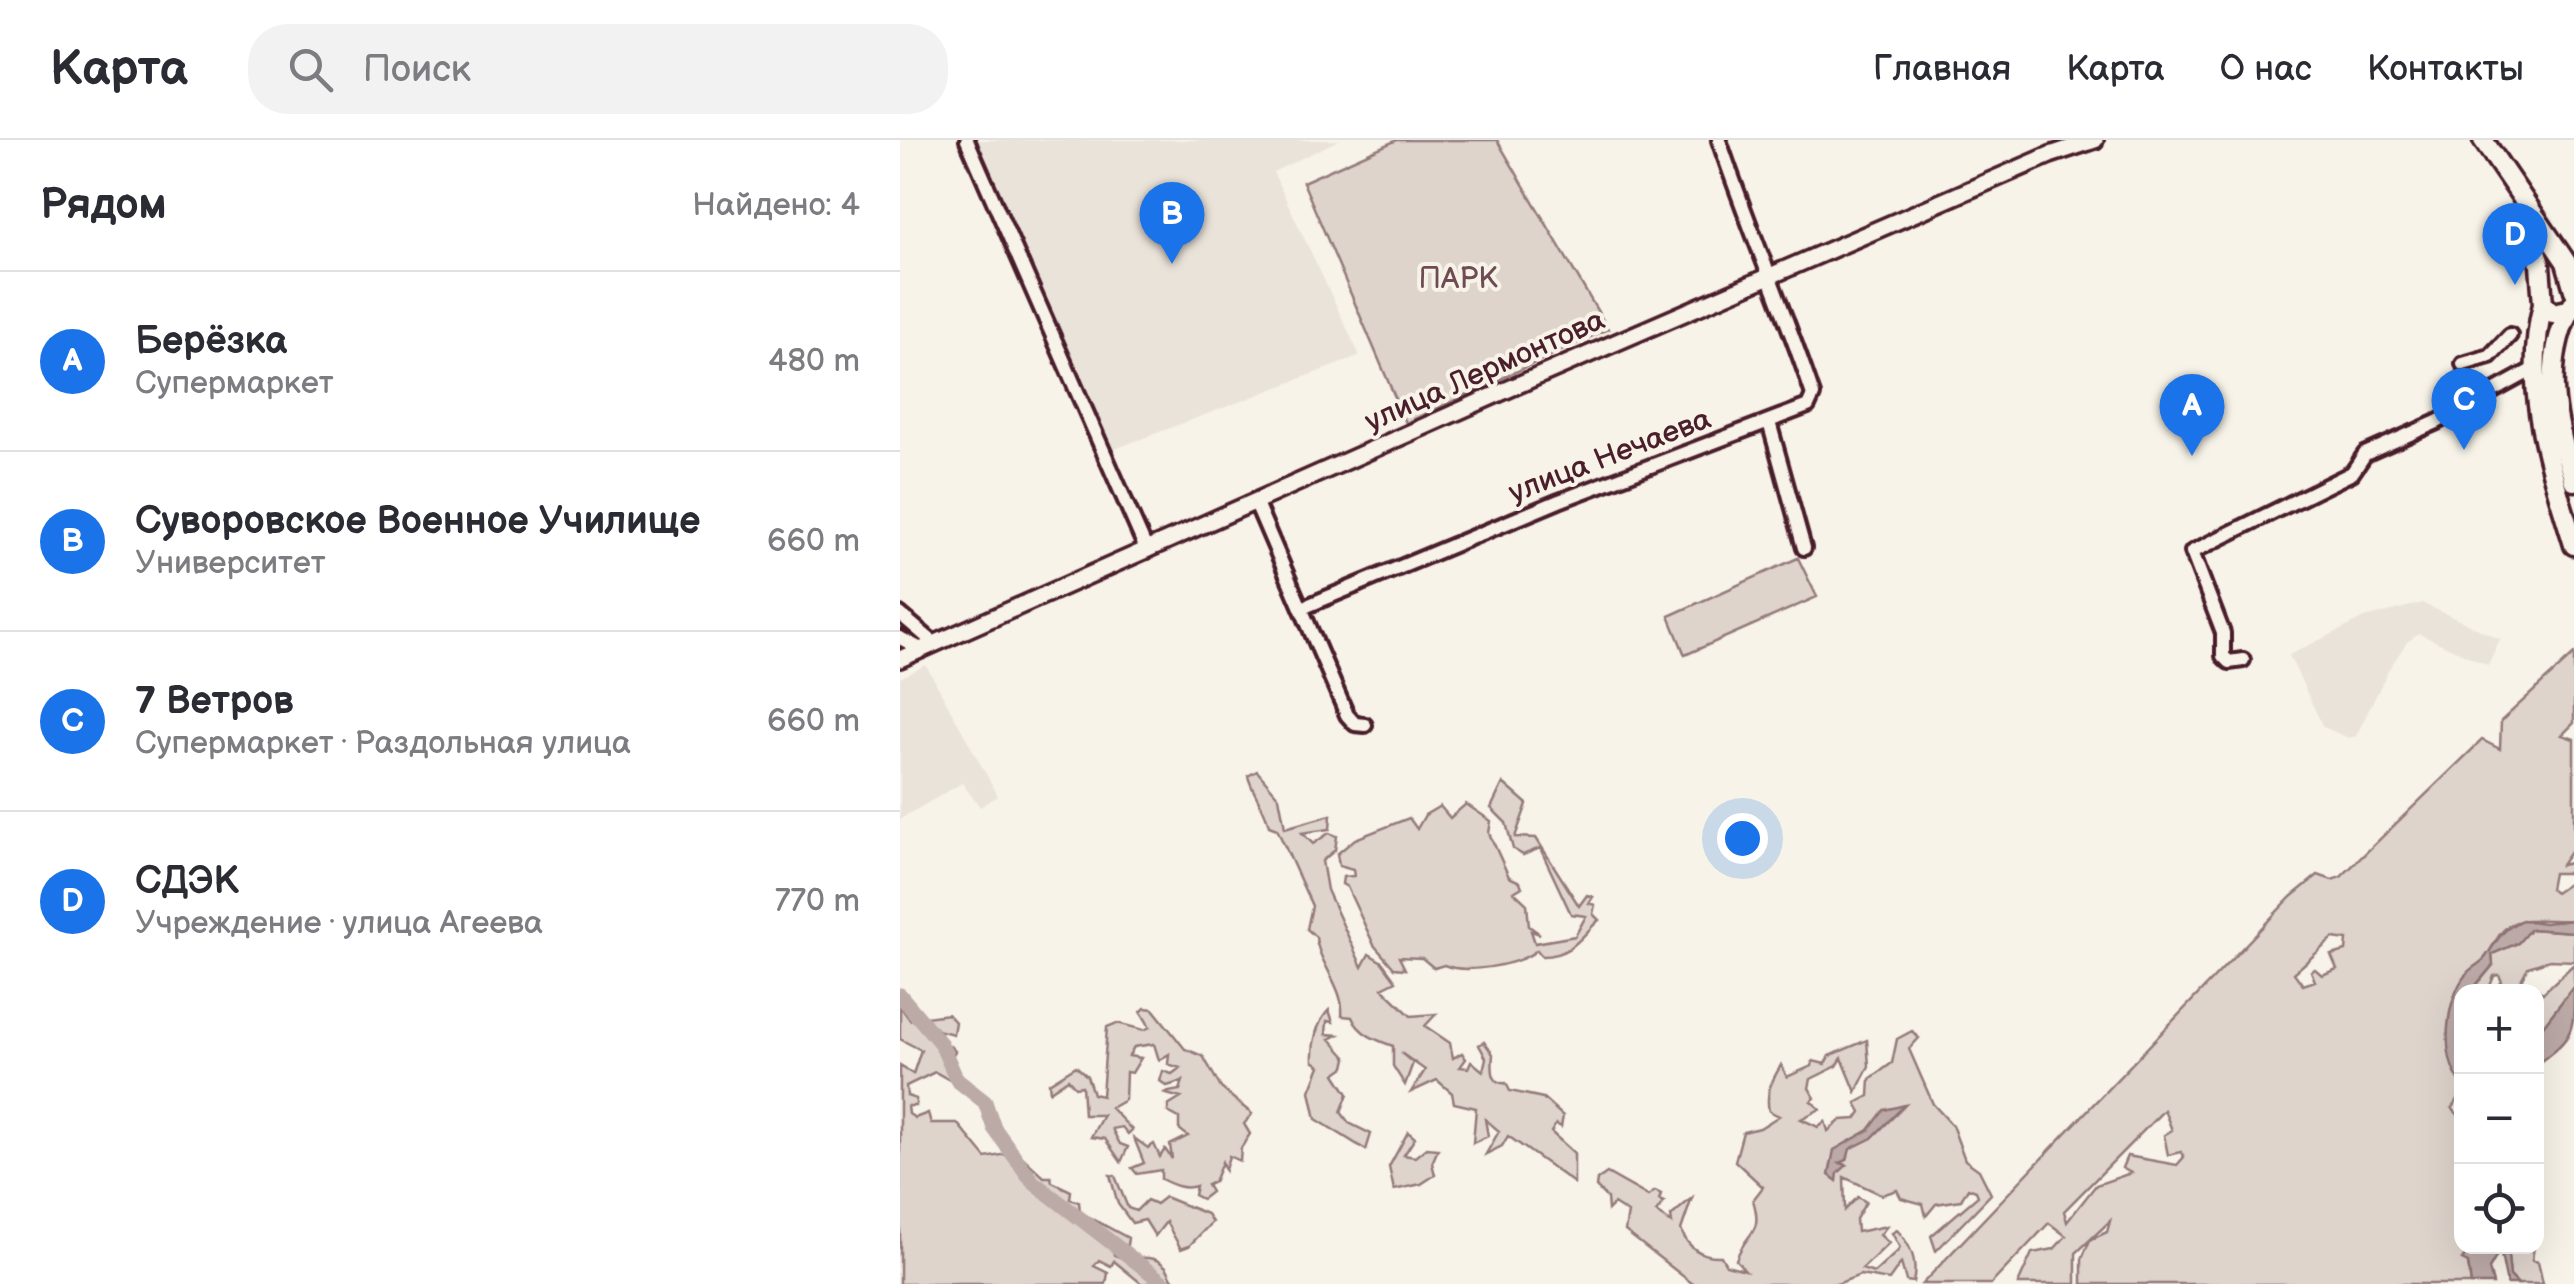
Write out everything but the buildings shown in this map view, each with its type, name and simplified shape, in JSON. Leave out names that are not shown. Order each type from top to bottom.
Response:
[{"type":"highway","points":[[2482,140],[2566,262],[2573,281],[2551,281],[2542,300]]},
{"type":"highway","points":[[2518,192],[2533,232],[2542,300],[2532,370],[2542,437],[2574,544]]},
{"type":"highway","points":[[2542,300],[2552,313],[2571,306]]},
{"type":"highway","points":[[2571,306],[2553,372],[2552,402],[2574,481]]},
{"type":"main road","name":"улица Лермонтова","points":[[900,659],[1772,274],[2096,140]]},
{"type":"street","points":[[967,140],[1147,550]]},
{"type":"street","points":[[1718,140],[1757,255],[1772,274]]},
{"type":"street","name":"улица Нечаева","points":[[1302,608],[1559,502],[1808,406],[1813,395],[1772,274]]},
{"type":"street","points":[[2463,364],[2490,356],[2510,336]]},
{"type":"street","points":[[2243,660],[2229,662],[2223,656],[2223,633],[2192,552],[2352,473],[2364,454],[2532,370]]},
{"type":"street","points":[[1770,422],[1804,548]]},
{"type":"street","points":[[1256,503],[1319,642],[1347,715],[1355,724],[1365,725]]},
{"type":"street","points":[[900,614],[927,646]]},
{"type":"street","points":[[900,638],[927,646]]},
{"type":"shaded area","points":[[970,140],[1339,140],[1273,172],[1360,356],[1112,450]]},
{"type":"shaded area","points":[[2422,603],[2500,639],[2488,665],[2419,634],[2407,642],[2389,669],[2356,736],[2349,738],[2323,727],[2289,655],[2365,618]]},
{"type":"shaded area","points":[[926,665],[998,796],[980,807],[962,783],[900,819],[900,678]]},
{"type":"shaded area","points":[[2522,920],[2574,920],[2574,932],[2530,929],[2518,943],[2492,954],[2493,965],[2477,984],[2460,984],[2467,973]]},
{"type":"shaded area","points":[[2574,986],[2569,1032],[2544,1058],[2544,1025]]},
{"type":"shaded area","points":[[2454,998],[2454,1072],[2448,1043]]},
{"type":"shaded area","points":[[1905,1105],[1872,1138],[1850,1149],[1847,1160],[1840,1163],[1847,1165],[1838,1173],[1837,1181],[1829,1175],[1834,1150],[1869,1130],[1884,1110]]},
{"type":"shaded area","points":[[2467,1254],[2498,1254],[2489,1269],[2493,1284],[2471,1284],[2468,1263],[2462,1260]]},
{"type":"shaded area","points":[[2501,1254],[2508,1254],[2510,1276],[2518,1284],[2507,1284]]},
{"type":"green space","name":"ПАРК","points":[[1397,140],[1497,140],[1608,329],[1406,423],[1303,182]]},
{"type":"green space","points":[[1798,558],[1817,597],[1685,655],[1669,616]]},
{"type":"green space","points":[[2574,654],[2574,723],[2562,735],[2574,739],[2574,854],[2570,852],[2561,865],[2574,862],[2574,873],[2553,873],[2550,889],[2555,893],[2574,880],[2574,920],[2513,923],[2461,984],[2454,984],[2454,1254],[2470,1254],[2471,1284],[2082,1284],[2082,1259],[2090,1240],[2107,1232],[2110,1221],[2076,1253],[2076,1284],[2018,1284],[2032,1253],[2054,1249],[2066,1236],[2049,1223],[1991,1284],[1922,1284],[2291,897],[2318,875],[2332,880],[2341,877],[2482,740],[2500,749],[2501,721]],"holes":[[[2333,938],[2347,940],[2346,951],[2331,955],[2337,969],[2322,975],[2315,969],[2311,971],[2315,981],[2303,985],[2294,973]],[[2164,1110],[2172,1130],[2164,1135],[2168,1155],[2181,1152],[2184,1157],[2177,1165],[2127,1156],[2122,1168],[2131,1173],[2096,1185],[2067,1222],[2064,1211]]]},
{"type":"green space","points":[[1257,771],[1279,797],[1285,828],[1331,815],[1330,829],[1302,833],[1313,844],[1329,833],[1337,836],[1335,850],[1322,861],[1327,890],[1362,967],[1369,954],[1382,962],[1396,981],[1382,988],[1411,1016],[1436,1014],[1425,1026],[1450,1043],[1453,1058],[1462,1053],[1466,1059],[1460,1067],[1468,1068],[1471,1061],[1483,1071],[1486,1058],[1479,1045],[1484,1042],[1493,1054],[1497,1081],[1506,1083],[1510,1091],[1543,1098],[1563,1116],[1561,1127],[1556,1124],[1551,1132],[1574,1153],[1574,1183],[1508,1136],[1502,1146],[1486,1154],[1499,1131],[1485,1119],[1488,1136],[1473,1143],[1476,1108],[1454,1103],[1452,1093],[1437,1080],[1411,1092],[1425,1070],[1401,1053],[1413,1063],[1405,1085],[1393,1066],[1393,1046],[1364,1032],[1352,1017],[1342,1016],[1336,986],[1316,937],[1307,929],[1312,906],[1277,829],[1269,826],[1250,782],[1248,776]]},
{"type":"green space","points":[[1503,783],[1527,804],[1515,837],[1536,838],[1579,906],[1587,895],[1593,897],[1589,903],[1595,905],[1593,914],[1599,920],[1561,953],[1542,956],[1537,950],[1505,964],[1465,969],[1444,965],[1434,968],[1422,958],[1399,957],[1405,969],[1394,968],[1374,945],[1347,887],[1342,884],[1343,877],[1354,876],[1353,870],[1339,866],[1337,854],[1355,839],[1409,818],[1417,829],[1425,815],[1440,806],[1450,818],[1466,804],[1491,821],[1489,833],[1509,877],[1522,887],[1514,892],[1527,904],[1529,926],[1540,934],[1531,931],[1535,943],[1575,936],[1586,916],[1571,914],[1540,848],[1523,855],[1513,849],[1506,823],[1491,808]]},
{"type":"green space","points":[[2530,929],[2574,932],[2574,961],[2550,960],[2528,967],[2520,984],[2500,984],[2499,975],[2494,976],[2491,984],[2478,984],[2493,965],[2492,954],[2518,943]]},
{"type":"green space","points":[[2574,964],[2574,986],[2544,1025],[2544,992]]},
{"type":"green space","points":[[900,1006],[910,1020],[921,1012],[926,1017],[948,1014],[955,1022],[953,1034],[938,1030],[929,1035],[941,1049],[950,1046],[955,1051],[950,1060],[955,1083],[935,1072],[906,1086],[907,1096],[916,1099],[916,1106],[908,1106],[909,1114],[915,1118],[928,1113],[931,1123],[957,1123],[986,1158],[1017,1152],[1044,1177],[1051,1177],[1052,1182],[1071,1191],[1070,1199],[1079,1202],[1080,1212],[1128,1238],[1127,1245],[1113,1250],[1114,1255],[1159,1261],[1174,1281],[1142,1284],[1114,1261],[1111,1266],[1099,1260],[1094,1266],[1108,1273],[1106,1284],[900,1284],[900,1066],[913,1074],[921,1050],[900,1039]]},
{"type":"green space","points":[[1153,1009],[1185,1049],[1203,1056],[1221,1088],[1252,1114],[1244,1124],[1250,1134],[1241,1148],[1240,1161],[1229,1156],[1225,1170],[1222,1162],[1214,1182],[1207,1185],[1211,1192],[1202,1199],[1194,1195],[1196,1186],[1183,1187],[1161,1179],[1161,1170],[1137,1174],[1132,1168],[1144,1163],[1134,1138],[1148,1148],[1154,1144],[1160,1157],[1165,1149],[1172,1159],[1170,1145],[1188,1136],[1179,1129],[1179,1118],[1168,1112],[1168,1106],[1181,1098],[1163,1093],[1180,1090],[1183,1081],[1167,1086],[1160,1081],[1163,1071],[1172,1074],[1180,1068],[1168,1064],[1169,1054],[1159,1060],[1154,1044],[1134,1047],[1129,1056],[1141,1058],[1132,1073],[1126,1072],[1125,1100],[1111,1108],[1132,1130],[1128,1134],[1122,1127],[1112,1129],[1120,1144],[1128,1147],[1121,1162],[1105,1139],[1091,1137],[1103,1115],[1084,1115],[1082,1086],[1075,1087],[1068,1079],[1050,1091],[1049,1083],[1076,1066],[1087,1076],[1093,1094],[1102,1096],[1107,1027],[1117,1023],[1144,1030],[1150,1027],[1141,1012]]},
{"type":"green space","points":[[1329,1010],[1333,1022],[1327,1021],[1326,1034],[1338,1035],[1330,1039],[1347,1058],[1345,1067],[1335,1074],[1348,1094],[1341,1112],[1349,1123],[1371,1134],[1366,1150],[1316,1119],[1310,1091],[1320,1066],[1313,1061],[1313,1047],[1318,1027]]},
{"type":"green space","points":[[1912,1031],[1919,1038],[1909,1049],[1933,1104],[1952,1125],[1965,1160],[1979,1170],[1991,1194],[1936,1251],[1931,1236],[1978,1196],[1976,1191],[1968,1188],[1961,1200],[1936,1204],[1926,1216],[1923,1204],[1901,1198],[1897,1190],[1882,1195],[1844,1177],[1845,1210],[1858,1197],[1866,1202],[1856,1219],[1857,1232],[1887,1226],[1880,1235],[1889,1243],[1862,1269],[1874,1273],[1897,1252],[1900,1248],[1892,1233],[1897,1230],[1912,1254],[1913,1282],[1906,1281],[1901,1263],[1889,1280],[1860,1275],[1837,1284],[1693,1284],[1625,1231],[1628,1213],[1614,1204],[1608,1210],[1607,1198],[1596,1187],[1597,1180],[1607,1173],[1648,1196],[1655,1191],[1661,1194],[1659,1200],[1664,1202],[1656,1212],[1672,1223],[1671,1216],[1692,1198],[1681,1230],[1688,1242],[1702,1253],[1721,1256],[1726,1265],[1745,1270],[1736,1260],[1755,1227],[1753,1200],[1763,1187],[1735,1161],[1743,1132],[1760,1128],[1779,1116],[1769,1111],[1768,1098],[1781,1065],[1787,1077],[1812,1066],[1813,1061],[1825,1064],[1829,1056],[1867,1040],[1869,1066],[1856,1092],[1842,1058],[1837,1066],[1811,1079],[1809,1088],[1815,1098],[1811,1101],[1820,1109],[1801,1119],[1818,1127],[1825,1121],[1828,1131],[1841,1120],[1856,1119],[1861,1112],[1856,1103],[1869,1096],[1870,1079],[1892,1063],[1897,1039]]},
{"type":"green space","points":[[1408,1132],[1415,1138],[1404,1155],[1415,1157],[1426,1148],[1438,1149],[1432,1163],[1435,1175],[1421,1184],[1394,1190],[1389,1167]]},
{"type":"green space","points":[[1110,1175],[1115,1176],[1128,1208],[1136,1211],[1147,1200],[1156,1204],[1165,1197],[1207,1214],[1212,1222],[1181,1249],[1166,1222],[1155,1236],[1145,1220],[1132,1223],[1118,1204]]},
{"type":"green space","points":[[2508,1254],[2533,1254],[2543,1284],[2518,1284],[2510,1276]]},
{"type":"waterway","points":[[900,995],[941,1044],[957,1080],[985,1102],[994,1128],[1033,1182],[1165,1284]]},
{"type":"place","name":"Суворовское Военное Училище","points":[[1172,264]]},
{"type":"place","name":"СДЭК","points":[[2515,285]]},
{"type":"place","name":"7 Ветров","points":[[2464,450]]},
{"type":"place","name":"Берёзка","points":[[2192,456]]}]
